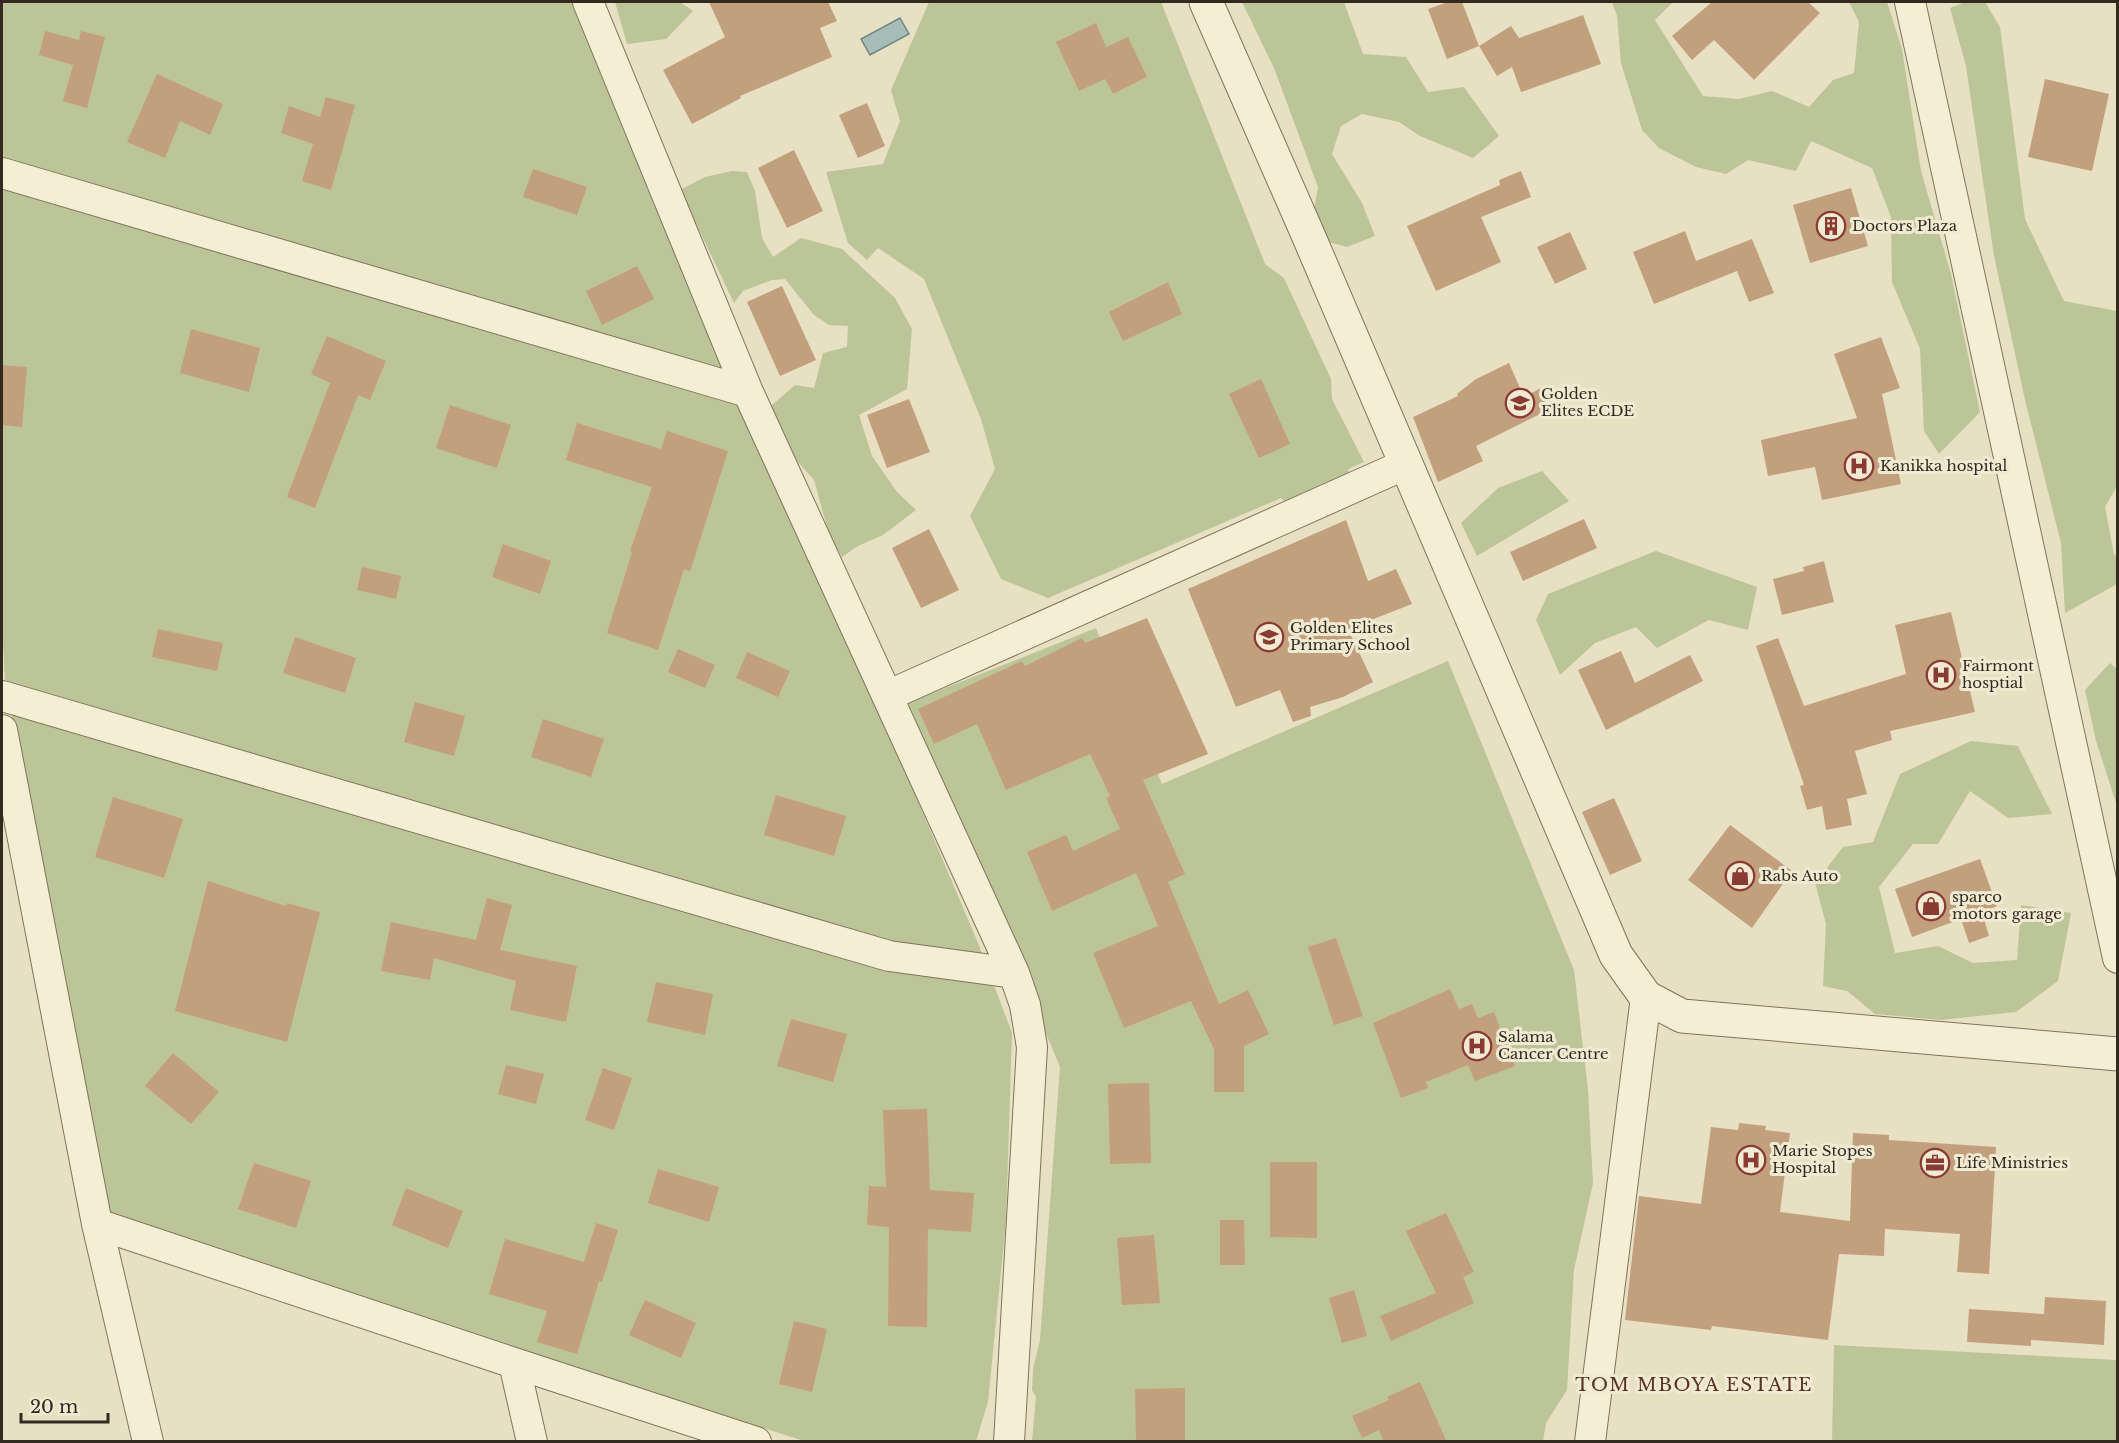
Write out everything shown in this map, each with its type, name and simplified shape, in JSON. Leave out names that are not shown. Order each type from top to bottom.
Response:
[{"type":"street","points":[[588,2],[748,392],[1014,973],[1025,1005],[1032,1047],[1009,1442]]},
{"type":"street","points":[[1206,2],[1616,955],[1646,997],[1682,1016],[2118,1054]]},
{"type":"street","points":[[1910,2],[2118,958]]},
{"type":"street","points":[[2,173],[748,392]]},
{"type":"street","points":[[887,696],[1406,464]]},
{"type":"street","points":[[2,696],[889,956],[1014,973]]},
{"type":"street","points":[[2,730],[97,1224],[148,1442]]},
{"type":"street","points":[[1590,1442],[1646,997]]},
{"type":"street","points":[[97,1224],[756,1442]]},
{"type":"street","points":[[514,1363],[532,1442]]},
{"type":"green space","points":[[2,2],[579,2],[978,943],[1012,1033],[1006,1221],[988,1402],[976,1441],[804,1441],[107,1215],[5,680],[2,624]]},
{"type":"green space","points":[[615,2],[680,2],[693,11],[666,39],[627,44]]},
{"type":"green space","points":[[929,2],[1161,2],[1265,264],[1284,278],[1331,379],[1332,399],[1364,462],[1348,469],[1349,472],[1318,496],[1287,504],[1281,498],[1048,598],[1001,579],[970,516],[995,469],[981,419],[924,279],[878,248],[867,260],[848,243],[826,172],[883,164],[900,121],[891,90]]},
{"type":"green space","points":[[1242,2],[1344,2],[1363,54],[1406,57],[1428,92],[1464,87],[1499,136],[1473,158],[1420,136],[1399,122],[1362,114],[1341,126],[1332,154],[1362,203],[1375,236],[1347,247],[1309,237],[1318,187],[1274,68]]},
{"type":"green space","points":[[1612,2],[1673,2],[1655,20],[1703,96],[1739,99],[1772,91],[1809,107],[1833,80],[1854,73],[1859,22],[1849,2],[1887,2],[1902,49],[1921,171],[1951,274],[1980,412],[1939,454],[1924,431],[1920,349],[1892,282],[1891,217],[1872,168],[1811,141],[1796,171],[1748,160],[1726,174],[1696,167],[1659,148],[1642,130],[1621,63],[1617,16]]},
{"type":"green space","points":[[1965,2],[1985,2],[2000,27],[2025,219],[2064,301],[2117,311],[2117,486],[2105,507],[2114,554],[2117,557],[2117,584],[2065,613],[2061,543],[2025,400],[1994,256],[1966,66],[1950,8]]},
{"type":"green space","points":[[732,171],[747,172],[755,191],[762,238],[773,257],[801,238],[842,249],[895,298],[912,329],[907,389],[859,415],[872,456],[897,492],[916,510],[883,535],[858,546],[842,557],[829,534],[814,480],[797,461],[770,407],[795,385],[814,388],[823,353],[847,347],[848,326],[829,325],[814,315],[785,279],[772,280],[743,291],[734,303],[680,190],[705,177]]},
{"type":"green space","points":[[1542,471],[1569,501],[1477,556],[1461,523],[1498,488]]},
{"type":"green space","points":[[1656,551],[1757,587],[1748,630],[1709,620],[1657,648],[1636,627],[1595,643],[1560,675],[1536,620],[1548,594]]},
{"type":"green space","points":[[1096,628],[1162,784],[1448,661],[1574,970],[1588,1090],[1593,1183],[1574,1270],[1567,1390],[1546,1423],[1543,1441],[1032,1441],[1036,1397],[1032,1390],[1033,1369],[1040,1340],[1060,1067],[908,703]]},
{"type":"green space","points":[[2110,663],[2117,669],[2117,806],[2096,741],[2085,690]]},
{"type":"green space","points":[[1971,741],[2018,746],[2052,814],[2008,818],[1970,791],[1938,844],[1913,844],[1879,887],[1895,953],[1938,946],[1973,963],[2017,960],[2021,905],[2071,913],[2058,981],[2016,1012],[1941,1020],[1875,1014],[1847,991],[1823,986],[1826,924],[1815,883],[1843,847],[1873,842],[1900,774]]},
{"type":"green space","points":[[1834,1345],[2117,1360],[2117,1441],[1832,1441]]},
{"type":"water","points":[[900,18],[909,34],[870,55],[861,39]]},
{"type":"building","points":[[709,2],[828,2],[837,21],[820,28],[832,57],[740,96],[741,98],[692,124],[663,70],[725,37]]},
{"type":"building","points":[[1448,2],[1462,2],[1479,46],[1447,59],[1428,9]]},
{"type":"building","points":[[1712,2],[1808,2],[1820,13],[1754,80],[1714,40],[1692,60],[1672,36]]},
{"type":"building","points":[[1583,15],[1601,64],[1521,92],[1512,67],[1497,76],[1479,46],[1511,26],[1519,38]]},
{"type":"building","points":[[1096,23],[1106,47],[1128,37],[1147,77],[1113,94],[1105,79],[1079,91],[1056,42]]},
{"type":"building","points":[[45,31],[79,40],[81,31],[105,37],[87,108],[63,101],[73,65],[39,55]]},
{"type":"building","points":[[157,74],[223,104],[210,135],[180,121],[165,158],[127,142]]},
{"type":"building","points":[[2045,79],[2109,94],[2092,171],[2028,157]]},
{"type":"building","points":[[326,97],[355,105],[331,190],[302,181],[313,144],[281,133],[289,106],[320,117]]},
{"type":"building","points":[[867,103],[885,146],[858,158],[839,115]]},
{"type":"building","points":[[794,150],[823,211],[787,228],[758,168]]},
{"type":"building","points":[[533,169],[587,187],[577,215],[523,197]]},
{"type":"building","points":[[1521,171],[1531,197],[1481,217],[1501,262],[1436,291],[1407,226],[1500,185],[1499,180]]},
{"type":"building","name":"Doctors Plaza","points":[[1851,188],[1868,246],[1810,263],[1793,205]]},
{"type":"building","points":[[1685,231],[1696,261],[1752,239],[1774,293],[1749,302],[1737,271],[1654,304],[1633,252]]},
{"type":"building","points":[[1570,232],[1587,269],[1555,284],[1537,247]]},
{"type":"building","points":[[637,266],[654,299],[602,325],[586,291]]},
{"type":"building","points":[[1168,282],[1182,314],[1123,341],[1109,312]]},
{"type":"building","points":[[782,286],[816,360],[780,376],[747,302]]},
{"type":"building","points":[[191,329],[260,348],[249,392],[180,373]]},
{"type":"building","points":[[327,336],[386,361],[370,400],[358,395],[315,508],[287,497],[330,383],[311,374]]},
{"type":"building","points":[[1881,337],[1900,388],[1882,394],[1901,484],[1822,500],[1815,467],[1768,476],[1761,440],[1857,418],[1834,354]]},
{"type":"building","points":[[1509,363],[1524,397],[1543,387],[1554,407],[1476,446],[1483,461],[1438,482],[1413,417],[1458,396],[1457,394],[1476,379]]},
{"type":"building","points":[[2,365],[27,367],[22,427],[2,425]]},
{"type":"building","points":[[1261,379],[1290,444],[1259,458],[1229,394]]},
{"type":"building","points":[[909,399],[930,452],[887,468],[867,415]]},
{"type":"building","points":[[450,405],[511,425],[497,468],[436,448]]},
{"type":"building","points":[[577,423],[661,449],[667,431],[728,451],[690,572],[684,569],[658,650],[607,633],[632,552],[630,551],[652,487],[566,460]]},
{"type":"building","points":[[1584,519],[1597,548],[1523,581],[1510,552]]},
{"type":"building","points":[[1346,520],[1368,581],[1396,569],[1412,604],[1348,629],[1373,682],[1343,697],[1310,707],[1311,716],[1293,722],[1280,690],[1236,707],[1188,589]]},
{"type":"building","points":[[929,529],[959,590],[921,608],[892,548]]},
{"type":"building","points":[[503,544],[551,561],[540,594],[492,577]]},
{"type":"building","points":[[1824,561],[1834,602],[1782,615],[1773,579],[1804,571],[1803,567]]},
{"type":"building","points":[[362,567],[401,576],[396,599],[357,590]]},
{"type":"building","points":[[1951,612],[1975,712],[1890,731],[1892,740],[1855,751],[1867,794],[1847,799],[1852,825],[1826,830],[1822,806],[1807,810],[1800,786],[1804,785],[1756,646],[1778,638],[1804,706],[1906,674],[1895,625]]},
{"type":"building","points":[[1147,618],[1208,754],[1143,780],[1185,874],[1168,882],[1219,1004],[1248,990],[1269,1034],[1244,1046],[1244,1092],[1214,1092],[1214,1049],[1191,1001],[1124,1028],[1093,953],[1158,926],[1136,873],[1052,911],[1027,852],[1066,835],[1073,851],[1120,829],[1106,798],[1110,796],[1090,754],[1006,790],[977,724],[934,744],[918,709],[1022,661],[1025,666],[1082,638],[1085,643]]},
{"type":"building","points":[[158,629],[223,643],[217,671],[152,657]]},
{"type":"building","points":[[295,637],[356,658],[345,693],[283,673]]},
{"type":"building","points":[[678,649],[715,665],[705,688],[668,672]]},
{"type":"building","points":[[1621,651],[1635,683],[1690,655],[1703,681],[1606,730],[1578,670]]},
{"type":"building","points":[[747,652],[790,671],[778,697],[736,678]]},
{"type":"building","points":[[415,702],[465,716],[454,756],[404,742]]},
{"type":"building","points":[[543,719],[604,739],[591,777],[531,757]]},
{"type":"building","points":[[776,795],[846,816],[834,856],[764,835]]},
{"type":"building","points":[[113,797],[183,819],[164,878],[95,857]]},
{"type":"building","points":[[1614,798],[1642,861],[1610,875],[1582,812]]},
{"type":"building","name":"Rabs Auto","points":[[1730,825],[1792,871],[1752,928],[1688,880]]},
{"type":"building","points":[[1980,859],[1997,906],[1982,912],[1989,936],[1969,943],[1961,919],[1912,937],[1895,889]]},
{"type":"building","points":[[208,881],[286,906],[287,903],[320,912],[287,1042],[175,1011]]},
{"type":"building","points":[[487,898],[512,905],[500,950],[577,966],[566,1022],[510,1010],[516,981],[434,958],[430,980],[381,971],[391,922],[476,940]]},
{"type":"building","points":[[1336,938],[1363,1016],[1334,1025],[1308,947]]},
{"type":"building","points":[[656,982],[713,994],[705,1035],[647,1022]]},
{"type":"building","points":[[1450,989],[1459,1009],[1472,1004],[1478,1018],[1494,1012],[1515,1066],[1475,1081],[1468,1065],[1426,1082],[1428,1088],[1401,1098],[1373,1023]]},
{"type":"building","points":[[791,1019],[847,1034],[833,1082],[777,1066]]},
{"type":"building","points":[[173,1053],[219,1092],[191,1124],[145,1086]]},
{"type":"building","points":[[506,1065],[544,1074],[536,1104],[498,1094]]},
{"type":"building","points":[[603,1068],[632,1078],[614,1130],[585,1120]]},
{"type":"building","points":[[1149,1083],[1151,1163],[1110,1164],[1108,1084]]},
{"type":"building","points":[[927,1109],[930,1190],[974,1193],[971,1232],[928,1229],[927,1327],[888,1326],[889,1227],[867,1225],[869,1186],[886,1187],[883,1110]]},
{"type":"building","points":[[1739,1123],[1766,1126],[1765,1130],[1790,1133],[1780,1212],[1850,1221],[1853,1133],[1889,1135],[1889,1140],[1996,1147],[1989,1274],[1957,1272],[1960,1234],[1885,1229],[1884,1256],[1839,1254],[1828,1340],[1712,1326],[1711,1330],[1625,1320],[1639,1196],[1701,1204],[1711,1127],[1738,1130]]},
{"type":"building","points":[[1270,1162],[1317,1162],[1317,1238],[1270,1237]]},
{"type":"building","points":[[254,1163],[311,1181],[296,1228],[238,1209]]},
{"type":"building","points":[[658,1169],[719,1187],[709,1222],[648,1203]]},
{"type":"building","points":[[406,1188],[463,1211],[448,1248],[392,1225]]},
{"type":"building","points":[[1446,1213],[1474,1272],[1463,1277],[1474,1303],[1391,1341],[1380,1316],[1436,1293],[1406,1231]]},
{"type":"building","points":[[1220,1220],[1244,1220],[1245,1265],[1220,1265]]},
{"type":"building","points":[[596,1223],[618,1230],[602,1282],[599,1281],[577,1354],[537,1342],[547,1311],[489,1294],[505,1239],[584,1262]]},
{"type":"building","points":[[1154,1235],[1160,1303],[1122,1305],[1117,1238]]},
{"type":"building","points":[[1354,1290],[1367,1336],[1342,1343],[1329,1298]]},
{"type":"building","points":[[2045,1297],[2106,1301],[2104,1345],[2031,1340],[2031,1346],[1967,1342],[1969,1309],[2044,1314]]},
{"type":"building","points":[[645,1300],[696,1323],[681,1358],[629,1335]]},
{"type":"building","points":[[794,1321],[827,1329],[812,1392],[779,1384]]},
{"type":"building","points":[[1420,1382],[1447,1442],[1384,1442],[1379,1430],[1362,1438],[1352,1416],[1389,1400],[1387,1397]]},
{"type":"building","points":[[1185,1388],[1185,1442],[1136,1442],[1135,1389]]},
{"type":"place","name":"Doctors Plaza","points":[[1831,226]]},
{"type":"place","name":"Golden Elites ECDE","points":[[1520,403]]},
{"type":"place","name":"Kanikka hospital","points":[[1859,466]]},
{"type":"place","name":"Golden Elites Primary School","points":[[1269,637]]},
{"type":"place","name":"Fairmont hosptial","points":[[1941,675]]},
{"type":"place","name":"Rabs Auto","points":[[1740,876]]},
{"type":"place","name":"sparco motors garage","points":[[1931,906]]},
{"type":"place","name":"Salama Cancer Centre","points":[[1477,1046]]},
{"type":"place","name":"Marie Stopes Hospital","points":[[1751,1160]]},
{"type":"place","name":"Life Ministries","points":[[1935,1163]]},
{"type":"district","name":"TOM MBOYA ESTATE","points":[[1694,1385]]}]
